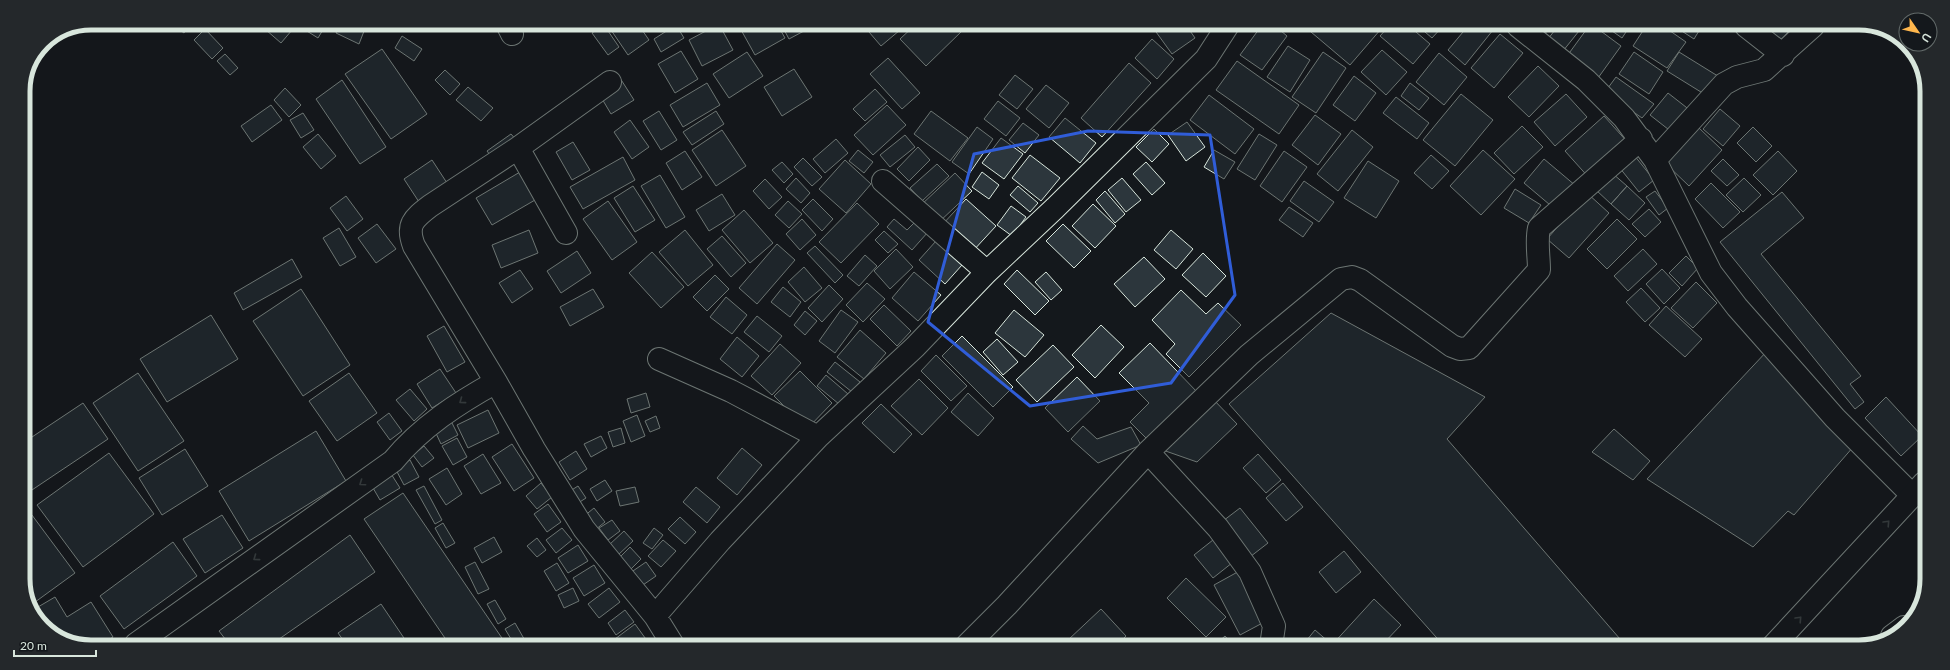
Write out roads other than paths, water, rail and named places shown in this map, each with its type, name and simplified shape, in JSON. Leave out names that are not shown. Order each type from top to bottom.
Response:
[{"type":"main road","points":[[655,616],[720,541],[818,437],[915,347],[987,272],[1055,208],[1206,59],[1225,30]]},
{"type":"main road","points":[[1523,30],[1586,80],[1624,118],[1641,139],[1655,160],[1711,273],[1737,307],[1835,418],[1918,490],[1779,640]]},
{"type":"main road","points":[[1751,30],[1782,55]]},
{"type":"main road","points":[[1655,160],[1724,84],[1737,77],[1764,70],[1809,30]]},
{"type":"main road","points":[[610,82],[518,148],[417,216],[411,225],[410,236],[414,246],[496,382],[534,450],[584,529],[655,616],[670,640]]},
{"type":"main road","points":[[972,640],[1007,605],[1148,452],[1249,355],[1341,278],[1352,277],[1360,280],[1452,346],[1460,349],[1469,348],[1539,270],[1539,248],[1536,239],[1539,228],[1641,139]]},
{"type":"main road","points":[[518,148],[566,233]]},
{"type":"main road","points":[[884,181],[987,272]]},
{"type":"main road","points":[[659,359],[731,391],[818,437]]},
{"type":"main road","points":[[142,640],[393,461],[406,444],[466,398],[496,382]]},
{"type":"main road","points":[[1148,452],[1218,528],[1250,572],[1274,626],[1272,640]]}]
